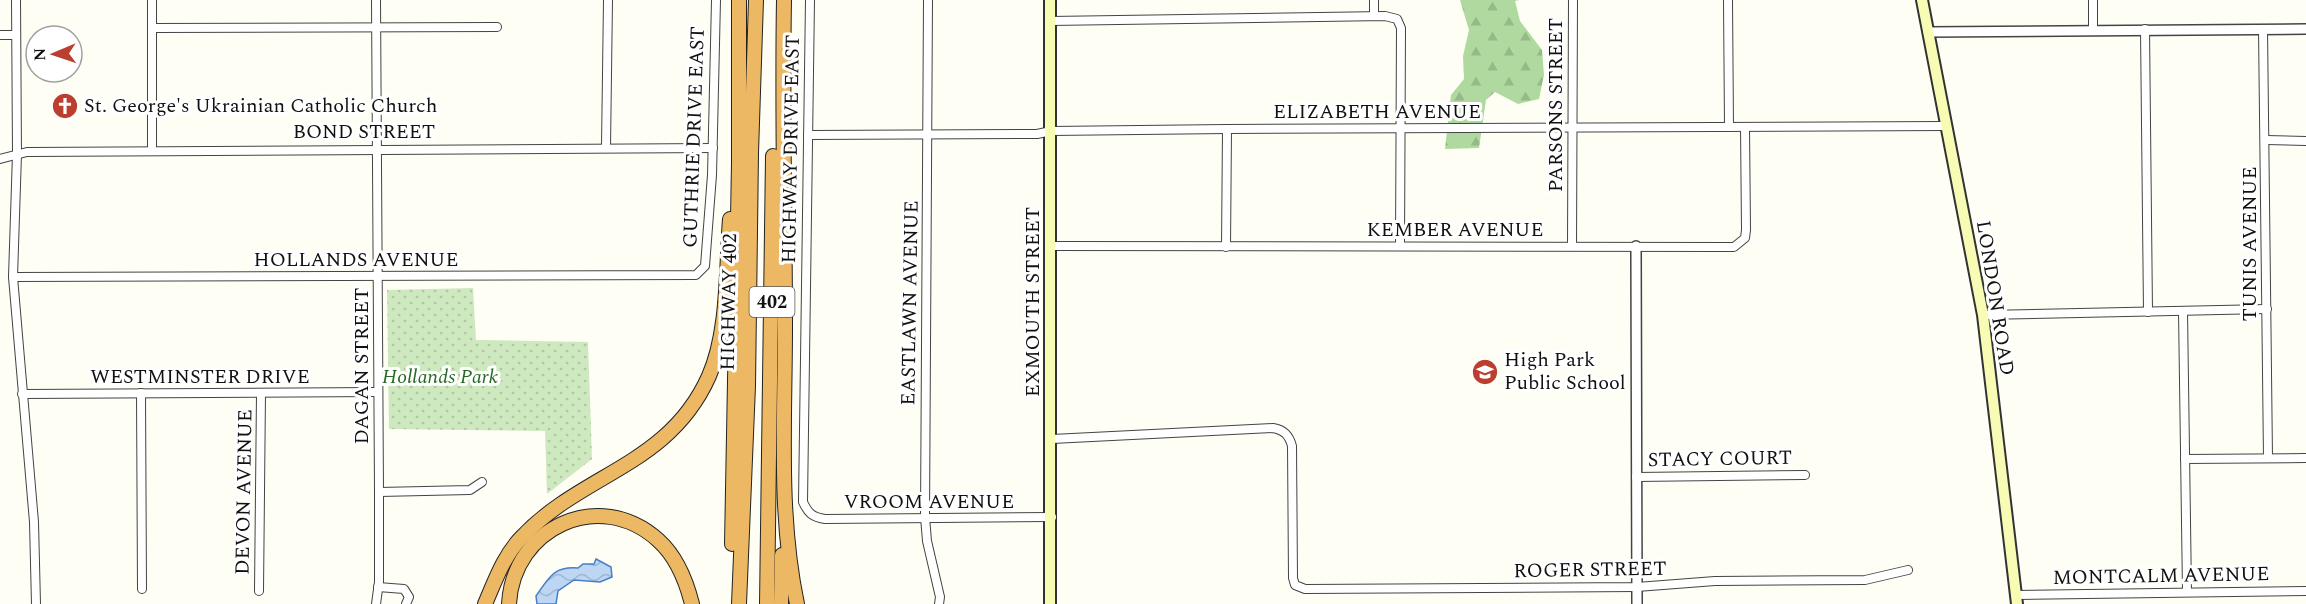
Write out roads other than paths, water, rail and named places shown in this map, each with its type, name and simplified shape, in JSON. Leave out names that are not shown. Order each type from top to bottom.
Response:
[{"type":"highway","points":[[730,604],[737,315],[740,0]]},
{"type":"highway","name":"HIGHWAY 402","points":[[739,604],[747,386],[756,0]]},
{"type":"highway","name":"402","points":[[767,604],[776,0]]},
{"type":"highway","points":[[781,604],[785,315],[782,104],[784,0]]},
{"type":"highway","points":[[748,604],[757,166],[755,63]]},
{"type":"highway","points":[[485,604],[512,548],[549,512],[629,464],[663,438],[692,407],[709,376],[719,339],[724,299],[738,105]]},
{"type":"highway","points":[[784,448],[788,535],[797,604]]},
{"type":"highway","points":[[509,604],[517,568],[527,551],[540,538],[564,523],[601,516],[630,523],[657,539],[681,571],[692,604]]},
{"type":"highway","points":[[494,604],[499,573]]},
{"type":"main road","name":"EXMOUTH STREET","points":[[1050,0],[1052,131],[1050,604]]},
{"type":"main road","name":"LONDON ROAD","points":[[1922,0],[1983,315],[2016,600]]},
{"type":"street","points":[[16,0],[17,154],[13,277],[34,528],[36,604]]},
{"type":"street","points":[[152,0],[152,151]]},
{"type":"street","name":"DAGAN STREET","points":[[376,0],[379,492],[376,604]]},
{"type":"street","points":[[606,147],[609,0]]},
{"type":"street","name":"GUTHRIE DRIVE EAST","points":[[700,273],[705,266],[713,148],[716,0]]},
{"type":"street","name":"HIGHWAY DRIVE EAST","points":[[808,513],[803,502],[810,0]]},
{"type":"street","name":"EASTLAWN AVENUE","points":[[928,0],[926,517],[927,541],[940,597],[939,604]]},
{"type":"street","points":[[1374,0],[1374,16]]},
{"type":"street","name":"PARSONS STREET","points":[[1572,246],[1573,0]]},
{"type":"street","points":[[1728,0],[1729,127]]},
{"type":"street","points":[[2092,0],[2093,29]]},
{"type":"street","points":[[1050,21],[1374,16],[1392,18],[1400,23],[1401,246]]},
{"type":"street","points":[[152,28],[497,27]]},
{"type":"street","points":[[2145,29],[2148,312]]},
{"type":"street","name":"TUNIS AVENUE","points":[[2263,29],[2268,458]]},
{"type":"street","points":[[1929,32],[2306,29]]},
{"type":"street","points":[[0,35],[16,35]]},
{"type":"street","name":"ELIZABETH AVENUE","points":[[808,135],[1037,134],[1052,131],[1227,129],[1946,126]]},
{"type":"street","name":"KEMBER AVENUE","points":[[1050,246],[1734,247],[1745,238],[1746,230],[1745,127]]},
{"type":"street","points":[[1226,247],[1227,129]]},
{"type":"street","points":[[2266,141],[2306,141]]},
{"type":"street","name":"BOND STREET","points":[[0,159],[27,152],[713,148]]},
{"type":"street","points":[[1636,246],[1637,604]]},
{"type":"street","name":"HOLLANDS AVENUE","points":[[13,277],[690,275],[700,273]]},
{"type":"street","points":[[1983,315],[2267,309]]},
{"type":"street","points":[[2183,311],[2187,592]]},
{"type":"street","name":"WESTMINSTER DRIVE","points":[[22,394],[378,392]]},
{"type":"street","points":[[141,393],[142,589]]},
{"type":"street","name":"DEVON AVENUE","points":[[259,591],[261,393]]},
{"type":"street","name":"ROGER STREET","points":[[1052,439],[1274,428],[1281,430],[1289,437],[1292,446],[1293,563],[1294,582],[1298,588],[1637,587],[1715,580],[1865,580],[1908,570]]},
{"type":"street","points":[[2185,459],[2306,458]]},
{"type":"street","name":"STACY COURT","points":[[1636,477],[1805,475]]},
{"type":"street","points":[[379,492],[470,490],[482,482]]},
{"type":"street","name":"VROOM AVENUE","points":[[808,513],[815,518],[825,519],[1052,518]]},
{"type":"street","points":[[378,587],[404,589],[409,597],[406,604]]},
{"type":"street","name":"MONTCALM AVENUE","points":[[2016,600],[2187,592],[2306,591]]},
{"type":"water","points":[[596,559],[611,567],[612,577],[600,582],[574,580],[558,591],[556,604],[537,604],[536,596],[552,574],[563,569],[578,568],[583,564],[594,564]]},
{"type":"place","name":"St. George's Ukrainian Catholic Church","points":[[65,106]]},
{"type":"place","name":"High Park Public School","points":[[1485,372]]},
{"type":"park label","name":"Hollands Park","points":[[440,377]]}]
